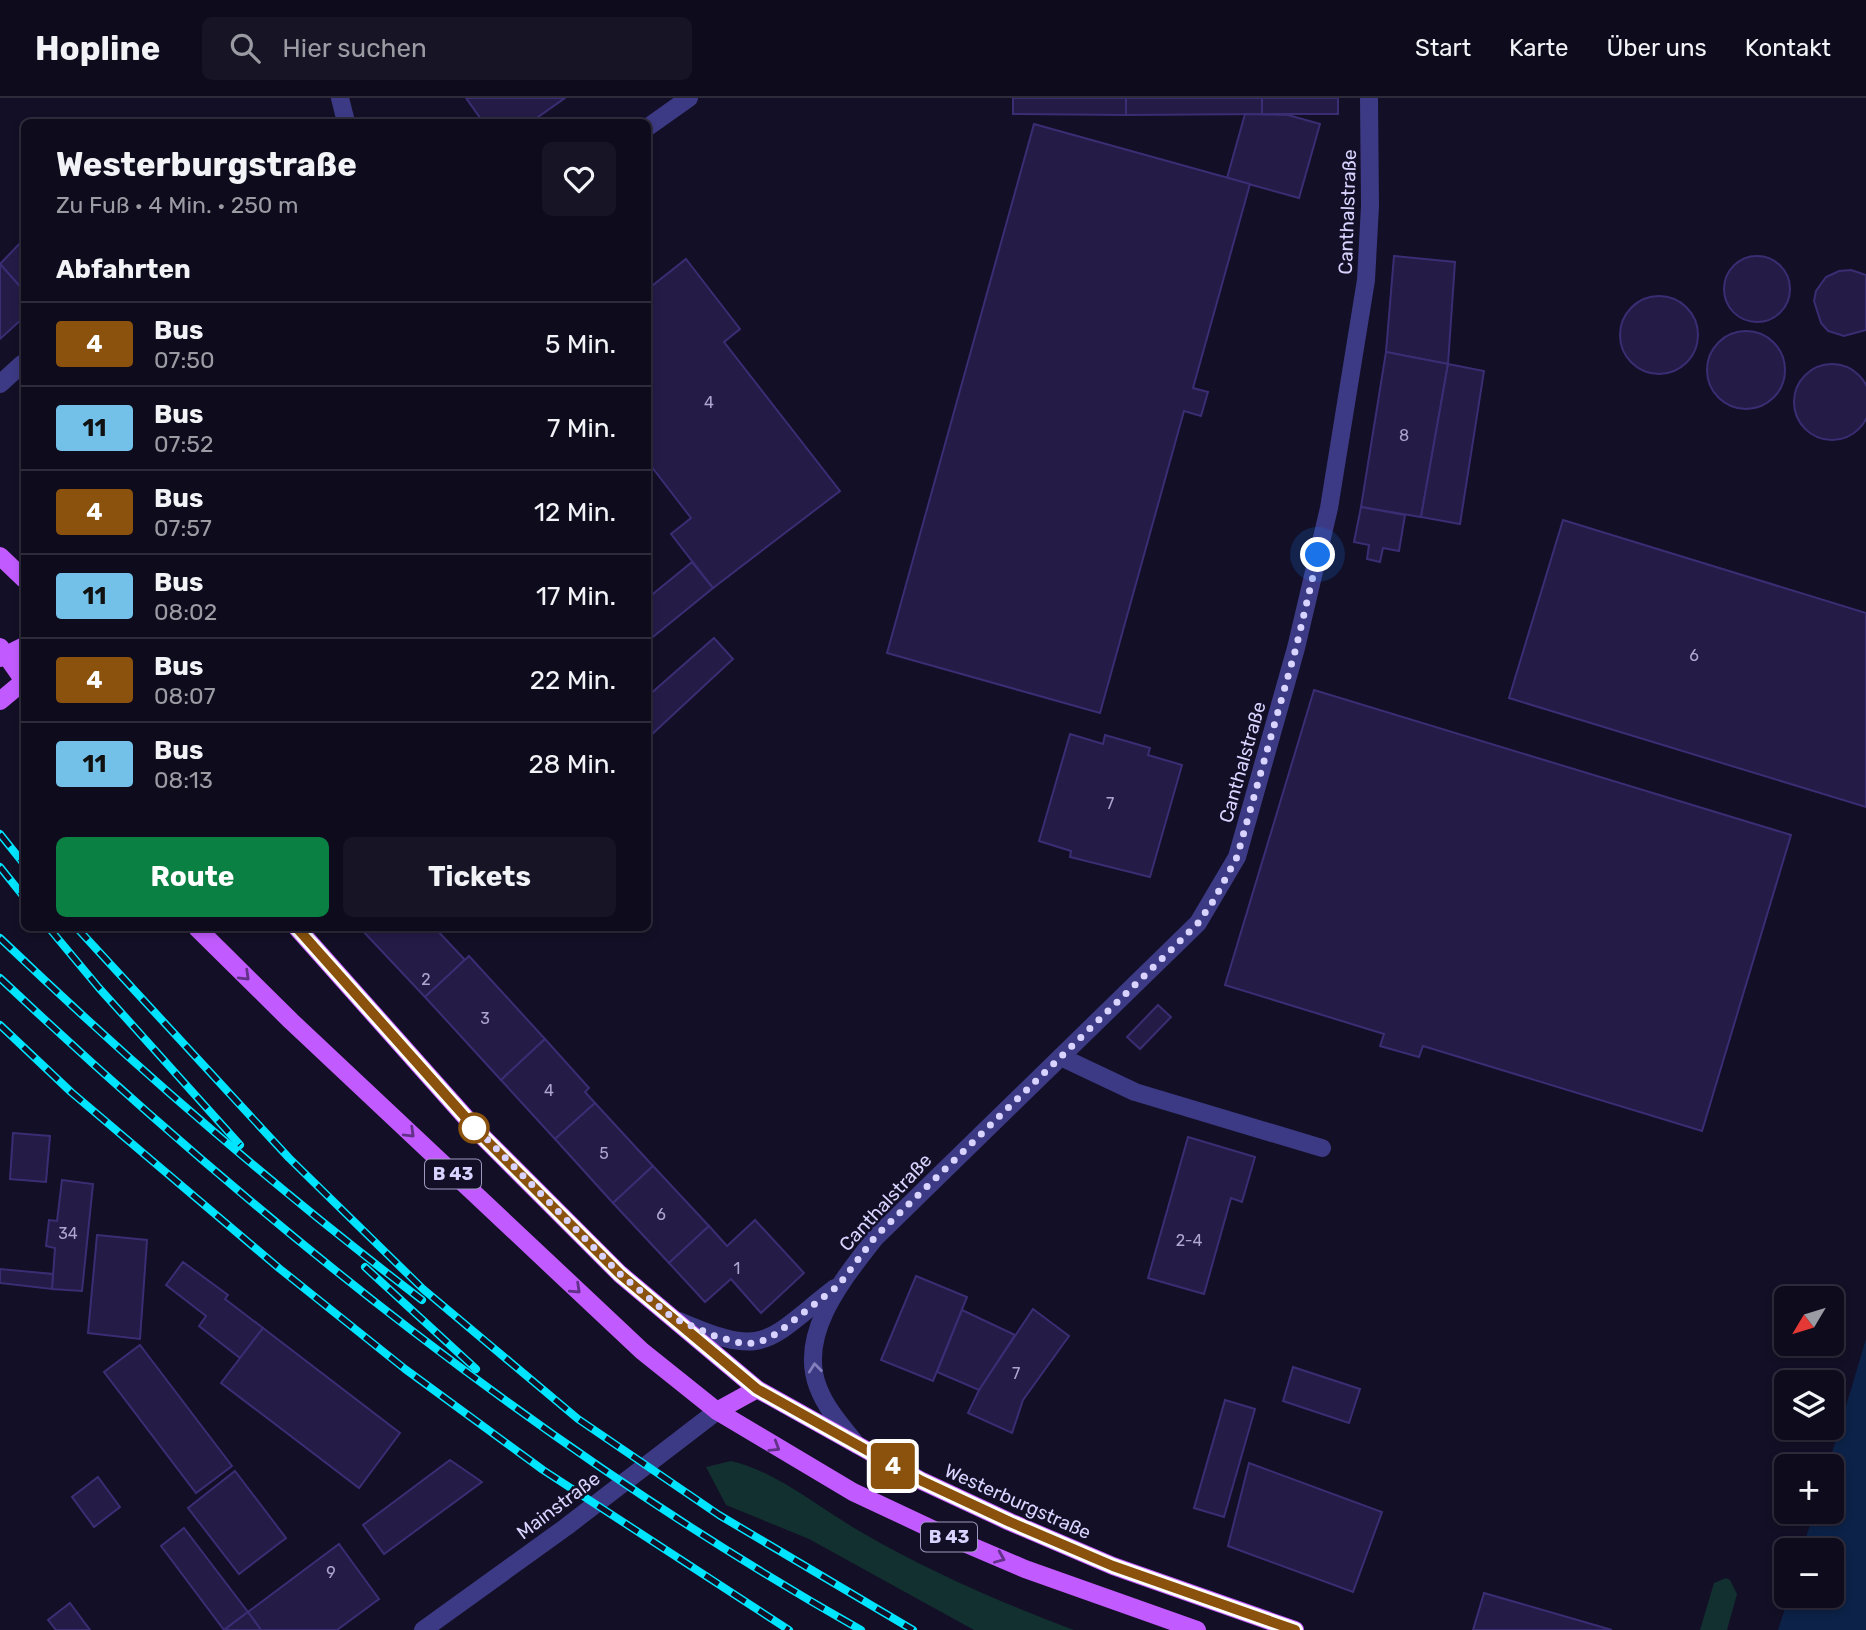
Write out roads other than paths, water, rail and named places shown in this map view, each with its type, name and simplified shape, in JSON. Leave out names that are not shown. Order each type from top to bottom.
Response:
[{"type":"main road","points":[[0,556],[21,576]]},
{"type":"main road","points":[[21,647],[2,653],[21,677]]},
{"type":"main road","points":[[0,701],[21,684]]},
{"type":"main road","name":"B 43","points":[[200,931],[291,1021],[642,1351],[716,1411],[853,1492],[936,1531],[1025,1569],[1197,1630]]},
{"type":"main road","name":"Westerburgstraße","points":[[300,931],[484,1138],[620,1274],[757,1389],[947,1493],[1113,1566],[1295,1630]]},
{"type":"main road","points":[[716,1411],[757,1389]]},
{"type":"street","points":[[340,98],[345,119]]},
{"type":"street","name":"Canthalstraße","points":[[859,1447],[828,1407],[817,1386],[813,1364],[814,1340],[838,1286],[875,1237],[1198,923],[1237,857],[1296,648],[1329,508],[1366,281],[1370,206],[1369,98]]},
{"type":"street","points":[[651,125],[686,99]]},
{"type":"street","points":[[0,384],[21,365]]},
{"type":"street","points":[[1061,1057],[1135,1092],[1322,1148]]},
{"type":"street","name":"Canthalstraße","points":[[673,1318],[717,1337],[745,1344],[760,1342],[776,1334],[838,1286]]},
{"type":"street","name":"Mainstraße","points":[[423,1630],[566,1527],[716,1411]]},
{"type":"water","points":[[1866,1339],[1866,1630],[1778,1630],[1785,1608],[1844,1608],[1844,1538],[1806,1538],[1810,1524],[1844,1524],[1844,1454],[1832,1454],[1836,1440],[1844,1440],[1844,1413]]},
{"type":"railway","points":[[0,834],[21,860]]},
{"type":"railway","points":[[0,867],[21,893]]},
{"type":"railway","points":[[52,931],[240,1145]]},
{"type":"railway","points":[[80,931],[289,1158],[423,1289],[578,1419],[719,1515],[913,1630]]},
{"type":"railway","points":[[0,938],[206,1125],[422,1300]]},
{"type":"railway","points":[[0,978],[201,1159],[411,1330],[519,1411],[631,1488],[744,1561],[861,1630]]},
{"type":"railway","points":[[0,1025],[71,1092],[280,1269],[405,1369],[543,1470],[789,1630]]},
{"type":"railway","points":[[365,1267],[476,1369]]}]
